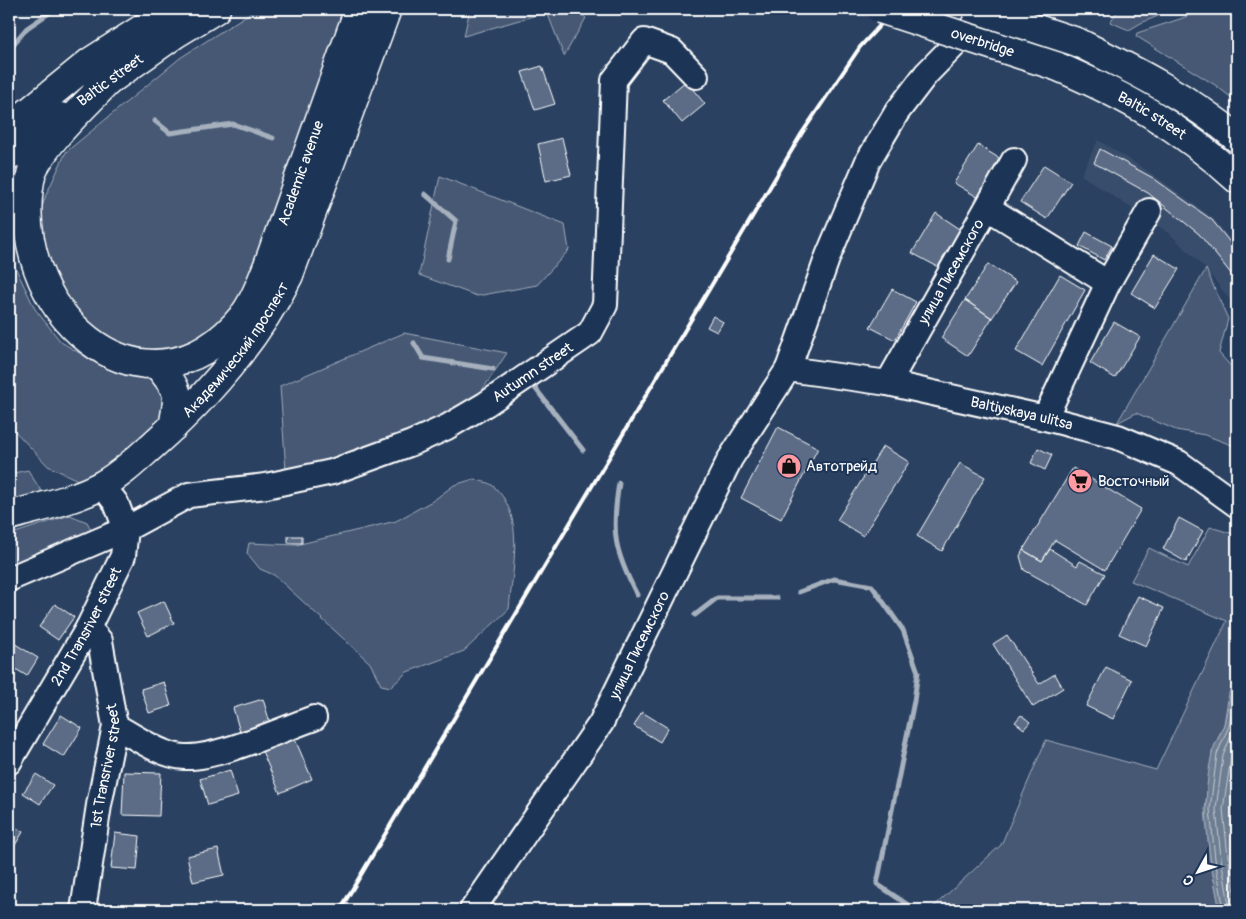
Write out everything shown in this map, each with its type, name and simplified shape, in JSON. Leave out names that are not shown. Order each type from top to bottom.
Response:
[{"type":"main road","points":[[156,9],[100,70],[57,137],[32,171],[20,202],[16,236],[27,285],[42,310],[58,329],[79,345],[106,358],[157,364],[176,389],[179,399],[173,427]]},
{"type":"main road","name":"Baltic street","points":[[9,156],[100,70],[173,9]]},
{"type":"main road","name":"Baltic street","points":[[9,128],[100,70],[216,9]]},
{"type":"main road","name":"Academic avenue","points":[[157,364],[193,355],[213,344],[230,329],[253,300],[268,265],[359,9]]},
{"type":"main road","name":"Academic avenue","points":[[173,427],[215,385],[271,311],[288,275],[387,9]]},
{"type":"main road","name":"overbridge","points":[[880,9],[1056,66]]},
{"type":"main road","name":"overbridge","points":[[976,9],[1077,42]]},
{"type":"main road","name":"Baltic street","points":[[1077,42],[1122,64],[1223,126],[1237,138]]},
{"type":"main road","name":"Baltic street","points":[[1056,66],[1114,91],[1162,119],[1204,149],[1237,179]]},
{"type":"main road","name":"Академический проспект","points":[[9,516],[74,497],[102,485],[126,469],[173,427]]},
{"type":"street","name":"улица Писемского","points":[[472,910],[601,722],[726,468],[788,369],[828,256],[868,161],[898,112],[926,74],[971,28],[993,9]]},
{"type":"street","name":"Autumn street","points":[[126,529],[189,495],[266,486],[332,472],[412,443],[447,427],[486,404],[590,333],[605,305],[614,80],[644,41],[672,51],[696,76]]},
{"type":"street","name":"улица Писемского","points":[[888,383],[1014,160]]},
{"type":"street","points":[[988,208],[1108,283]]},
{"type":"street","points":[[1045,418],[1108,283],[1149,211]]},
{"type":"street","name":"Baltiyskaya ulitsa","points":[[788,369],[888,383],[1045,418],[1118,437],[1179,463],[1237,505]]},
{"type":"street","name":"2nd Transriver street","points":[[9,762],[88,628],[123,556],[126,529],[116,503],[102,485]]},
{"type":"street","points":[[9,579],[126,529]]},
{"type":"street","name":"1st Transriver street","points":[[83,910],[99,805],[115,726],[100,641],[88,628]]},
{"type":"street","points":[[115,726],[164,752],[184,757],[204,756],[314,718]]},
{"type":"shaded area","points":[[256,9],[349,9],[247,293],[207,337],[171,347],[144,350],[118,342],[72,319],[42,265],[38,219],[46,195],[66,152],[180,58]]},
{"type":"shaded area","points":[[470,9],[576,9],[586,18],[564,56],[547,12],[464,36]]},
{"type":"shaded area","points":[[1119,9],[1175,9],[1129,30],[1110,22]]},
{"type":"shaded area","points":[[1204,9],[1237,9],[1237,102],[1215,85],[1136,36],[1137,33]]},
{"type":"shaded area","points":[[1098,140],[1151,173],[1213,218],[1237,248],[1237,309],[1206,269],[1169,233],[1081,175]]},
{"type":"shaded area","points":[[41,145],[10,208],[9,235],[9,171]]},
{"type":"shaded area","points":[[440,176],[565,225],[569,250],[537,285],[477,296],[419,275]]},
{"type":"shaded area","points":[[9,254],[35,309],[61,342],[91,360],[121,370],[145,374],[164,386],[171,402],[161,427],[84,483],[48,466],[9,425]]},
{"type":"shaded area","points":[[1206,269],[1228,319],[1219,353],[1237,373],[1237,447],[1205,435],[1176,430],[1136,413],[1117,423]]},
{"type":"shaded area","points":[[404,333],[507,353],[475,401],[408,437],[286,471],[280,386]]},
{"type":"shaded area","points":[[28,470],[43,494],[9,504],[9,474]]},
{"type":"shaded area","points":[[474,479],[492,485],[503,497],[510,511],[515,543],[509,609],[464,651],[407,672],[391,687],[381,685],[370,663],[274,575],[260,569],[247,553],[249,543],[296,545],[396,521],[434,500],[454,485]]},
{"type":"shaded area","points":[[70,515],[87,522],[95,537],[9,575],[9,535]]},
{"type":"shaded area","points":[[1210,527],[1237,535],[1237,673],[1229,693],[1224,724],[1212,752],[1205,809],[1210,860],[1220,910],[930,910],[1001,845],[1046,740],[1156,770],[1227,621],[1131,581],[1149,548],[1188,567]]},
{"type":"water","points":[[1237,673],[1237,910],[1220,910],[1207,832],[1208,774],[1214,747],[1224,725]]},
{"type":"building","points":[[542,66],[555,104],[535,110],[522,72]]},
{"type":"building","points":[[686,81],[705,104],[682,123],[663,100]]},
{"type":"building","points":[[562,138],[571,175],[546,181],[538,144]]},
{"type":"building","points":[[978,145],[1002,160],[979,198],[954,183]]},
{"type":"building","points":[[1100,149],[1153,178],[1212,220],[1237,251],[1237,281],[1199,234],[1148,193],[1094,163]]},
{"type":"building","points":[[1044,165],[1071,182],[1047,219],[1020,202]]},
{"type":"building","points":[[936,213],[960,229],[938,267],[912,253]]},
{"type":"building","points":[[1086,232],[1112,246],[1104,260],[1079,246]]},
{"type":"building","points":[[1154,254],[1179,269],[1155,308],[1131,293]]},
{"type":"building","points":[[988,264],[1016,282],[992,318],[965,300]]},
{"type":"building","points":[[1060,275],[1085,290],[1042,366],[1016,351]]},
{"type":"building","points":[[892,289],[916,302],[895,340],[870,327]]},
{"type":"building","points":[[965,300],[992,318],[968,356],[941,338]]},
{"type":"building","points":[[713,316],[723,322],[717,332],[707,327]]},
{"type":"building","points":[[1114,322],[1140,337],[1115,378],[1090,363]]},
{"type":"building","points":[[778,427],[818,448],[781,519],[741,498]]},
{"type":"building","points":[[883,446],[909,462],[863,536],[837,520]]},
{"type":"building","points":[[1038,448],[1052,455],[1045,470],[1031,463]]},
{"type":"building","points":[[960,463],[985,477],[942,551],[917,536]]},
{"type":"building","points":[[1073,468],[1141,509],[1105,570],[1055,540],[1042,561],[1023,550]]},
{"type":"building","points":[[1179,518],[1203,531],[1186,562],[1163,549]]},
{"type":"building","points":[[288,536],[302,536],[302,543],[288,543]]},
{"type":"building","points":[[1050,549],[1077,566],[1080,561],[1105,574],[1087,605],[1024,570],[1020,556],[1023,550],[1042,561]]},
{"type":"building","points":[[1138,596],[1164,608],[1146,646],[1119,634]]},
{"type":"building","points":[[164,601],[174,623],[148,636],[137,613]]},
{"type":"building","points":[[55,604],[74,617],[58,640],[39,627]]},
{"type":"building","points":[[1007,635],[1039,684],[1055,674],[1063,688],[1033,707],[993,644]]},
{"type":"building","points":[[12,642],[38,658],[27,676],[9,665],[9,647]]},
{"type":"building","points":[[1106,667],[1132,680],[1113,719],[1086,706]]},
{"type":"building","points":[[164,682],[171,706],[149,713],[141,689]]},
{"type":"building","points":[[263,699],[270,723],[240,732],[233,708]]},
{"type":"building","points":[[642,712],[668,728],[660,742],[634,726]]},
{"type":"building","points":[[61,715],[82,728],[64,757],[43,744]]},
{"type":"building","points":[[1021,715],[1030,722],[1024,729],[1015,722]]},
{"type":"building","points":[[294,737],[312,779],[280,793],[262,751]]},
{"type":"building","points":[[230,770],[238,796],[208,805],[200,779]]},
{"type":"building","points":[[124,772],[161,773],[159,816],[122,815]]},
{"type":"building","points":[[36,774],[53,785],[40,804],[23,793]]},
{"type":"building","points":[[9,823],[23,832],[9,855]]},
{"type":"building","points":[[115,833],[140,836],[137,870],[111,868]]},
{"type":"building","points":[[218,849],[224,875],[193,882],[187,856]]},
{"type":"waterway","points":[[9,49],[27,28],[55,9]]},
{"type":"waterway","points":[[155,121],[170,133],[233,124],[273,138]]},
{"type":"waterway","points":[[425,194],[456,221],[448,259]]},
{"type":"waterway","points":[[414,343],[423,358],[493,369]]},
{"type":"waterway","points":[[532,384],[583,450]]},
{"type":"waterway","points":[[619,483],[615,515],[616,541],[623,566],[637,595]]},
{"type":"waterway","points":[[799,592],[834,579],[872,586],[903,630],[918,672],[914,701],[877,884],[914,909]]},
{"type":"waterway","points":[[695,615],[717,598],[777,598]]},
{"type":"railway","points":[[340,910],[802,133],[860,47],[895,9]]},
{"type":"place","name":"Автотрейд","points":[[789,466]]},
{"type":"place","name":"Восточный","points":[[1080,481]]}]
